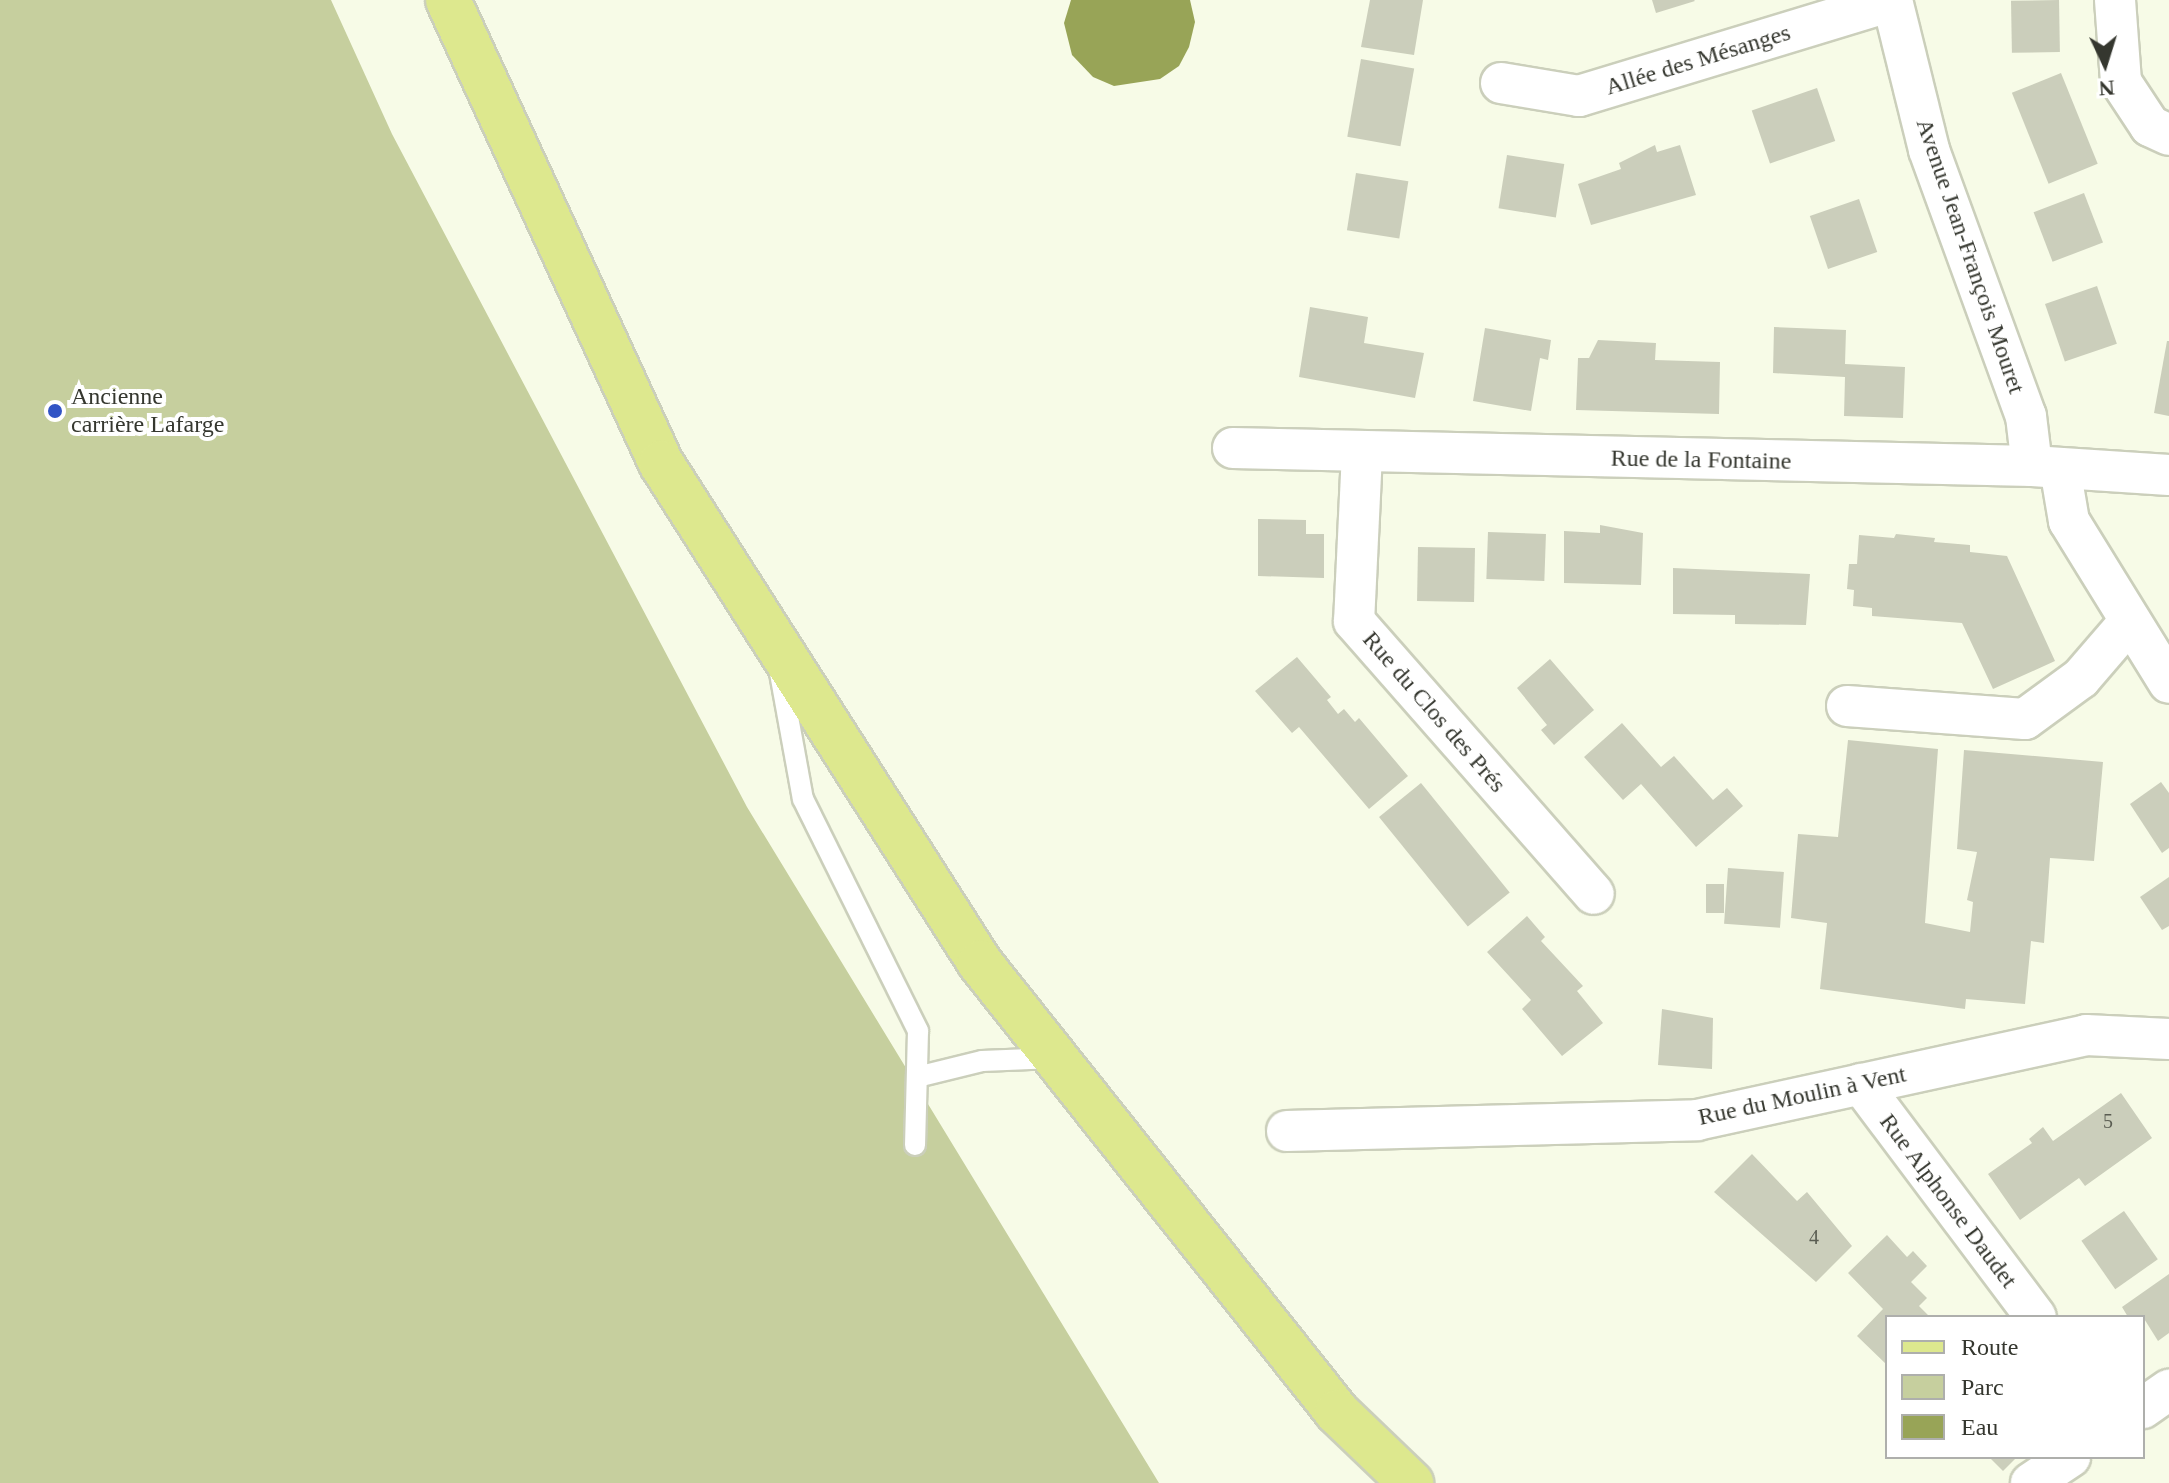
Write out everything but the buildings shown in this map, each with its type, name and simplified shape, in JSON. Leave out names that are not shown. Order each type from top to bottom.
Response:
[{"type":"main road","points":[[448,0],[661,463],[980,963],[1337,1412],[1411,1483]]},
{"type":"street","name":"Allée des Mésanges","points":[[1501,83],[1579,96],[1892,0]]},
{"type":"street","name":"Avenue Jean-François Mouret","points":[[1892,0],[1929,150],[2046,467],[2069,521],[2169,683]]},
{"type":"street","points":[[2115,0],[2121,82],[2150,126],[2169,135]]},
{"type":"street","name":"Rue de la Fontaine","points":[[1233,448],[2046,467],[2169,475]]},
{"type":"street","name":"Rue du Clos des Prés","points":[[1362,453],[1354,621],[1594,894]]},
{"type":"street","points":[[1847,706],[2025,719],[2081,678],[2130,621]]},
{"type":"street","name":"Rue du Moulin à Vent","points":[[1287,1131],[1697,1120],[2086,1035],[2169,1039]]},
{"type":"street","name":"Rue Alphonse Daudet","points":[[1861,1084],[2034,1315]]},
{"type":"street","points":[[2145,1407],[2169,1390]]},
{"type":"street","points":[[2031,1483],[2067,1459]]},
{"type":"lane","points":[[774,641],[803,799],[918,1031],[915,1145]]},
{"type":"lane","points":[[917,1077],[982,1061],[1055,1058]]},
{"type":"green space","points":[[0,0],[331,0],[392,134],[747,807],[1159,1483],[0,1483]]},
{"type":"water","points":[[1071,0],[1190,0],[1195,22],[1189,47],[1179,66],[1160,79],[1114,86],[1093,77],[1072,55],[1064,23]]},
{"type":"place","name":"Ancienne carrière Lafarge","points":[[55,411]]}]
